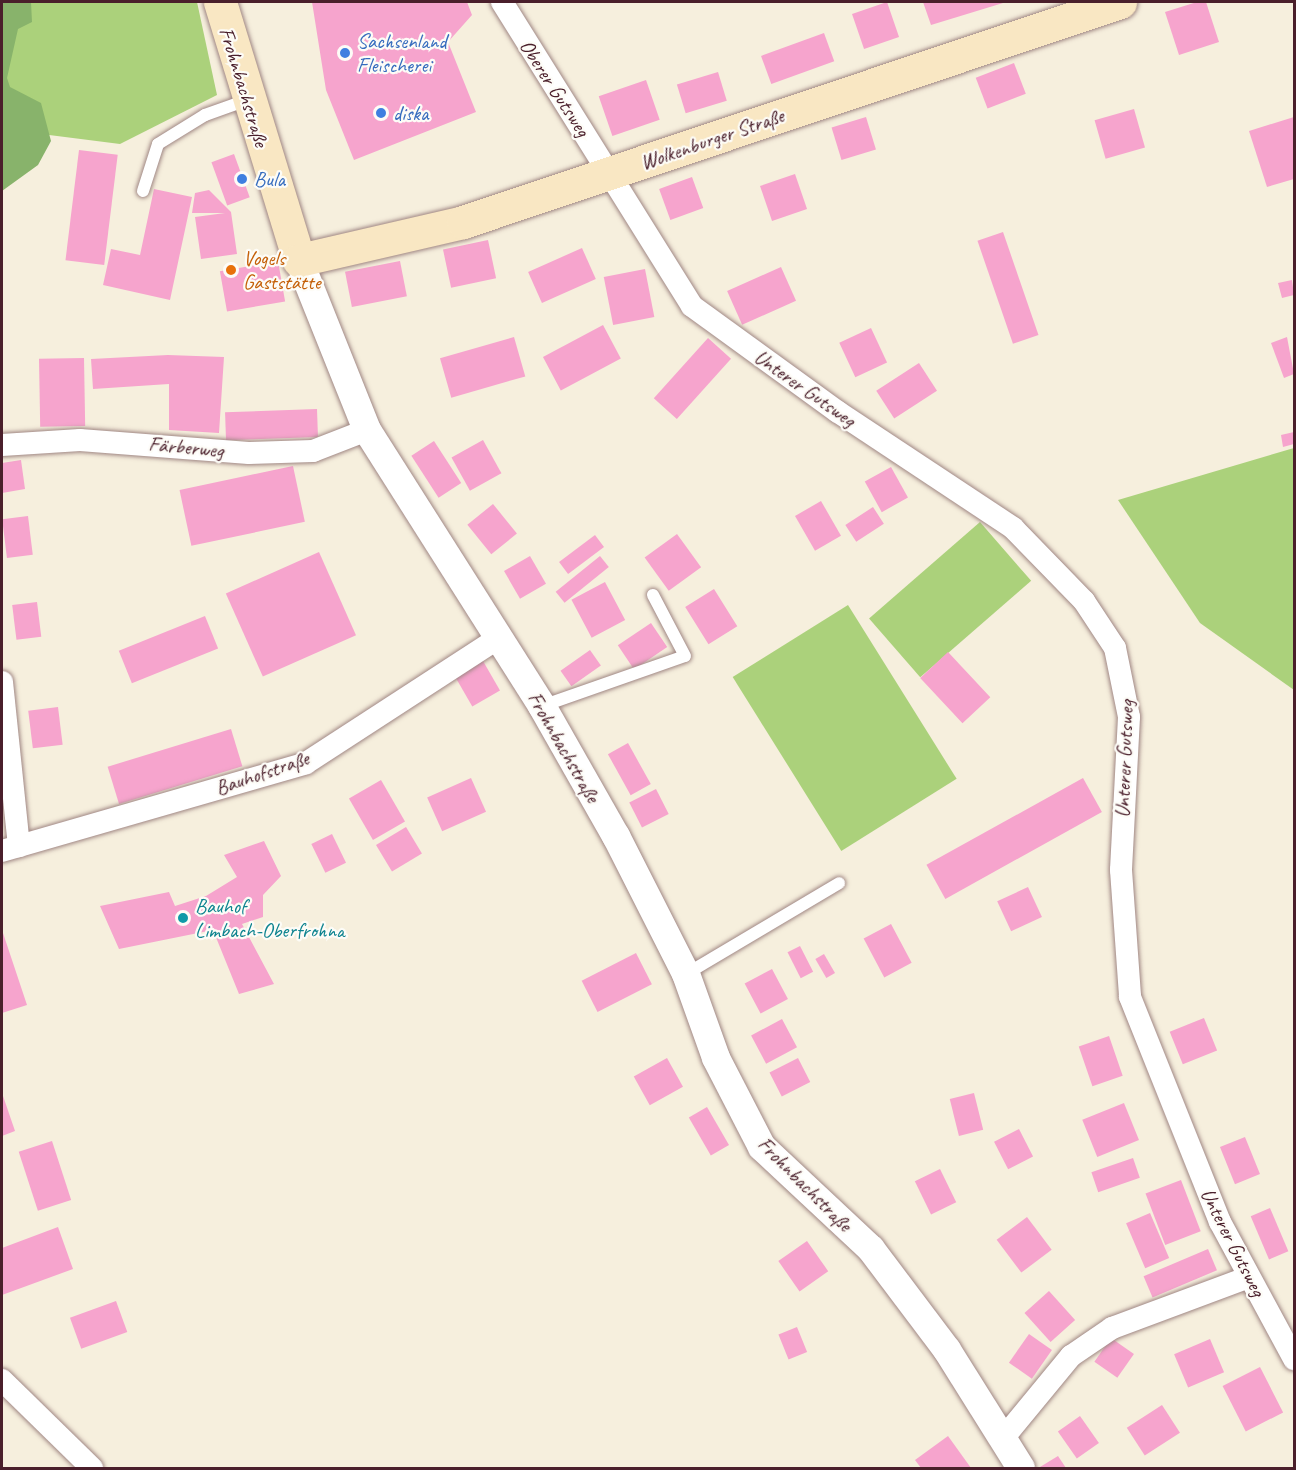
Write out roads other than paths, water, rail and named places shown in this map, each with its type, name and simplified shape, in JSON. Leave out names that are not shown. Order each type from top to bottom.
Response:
[{"type":"main road","name":"Frohnbachstraße","points":[[220,2],[247,100],[299,260]]},
{"type":"main road","name":"Wolkenburger Straße","points":[[299,260],[464,222],[1120,2]]},
{"type":"street","name":"Oberer Gutsweg","points":[[502,2],[610,173]]},
{"type":"street","name":"Unterer Gutsweg","points":[[610,173],[692,306],[838,412],[1013,528],[1084,602],[1115,648],[1126,681],[1121,870],[1130,997],[1180,1130],[1249,1277],[1294,1359]]},
{"type":"street","name":"Frohnbachstraße","points":[[299,260],[367,430],[497,639],[542,706],[686,974],[716,1058],[762,1147],[871,1249],[1005,1436],[1021,1468]]},
{"type":"street","name":"Färberweg","points":[[2,445],[80,440],[249,453],[302,452],[367,430]]},
{"type":"street","name":"Bauhofstraße","points":[[10,848],[306,763],[497,639]]},
{"type":"street","points":[[2,682],[10,848]]},
{"type":"street","points":[[1005,1436],[1071,1356],[1112,1328],[1249,1277]]},
{"type":"street","points":[[2,1380],[92,1468]]},
{"type":"lane","points":[[143,191],[154,152],[163,139],[206,115],[247,100]]},
{"type":"lane","points":[[542,706],[685,656],[653,595]]},
{"type":"lane","points":[[686,974],[839,883]]},
{"type":"place","name":"Sachsenland Fleischerei","points":[[345,53]]},
{"type":"place","name":"diska","points":[[381,113]]},
{"type":"place","name":"Bula","points":[[242,179]]},
{"type":"place","name":"Vogels Gaststätte","points":[[231,270]]},
{"type":"place","name":"Bauhof Limbach-Oberfrohna","points":[[183,918]]}]
